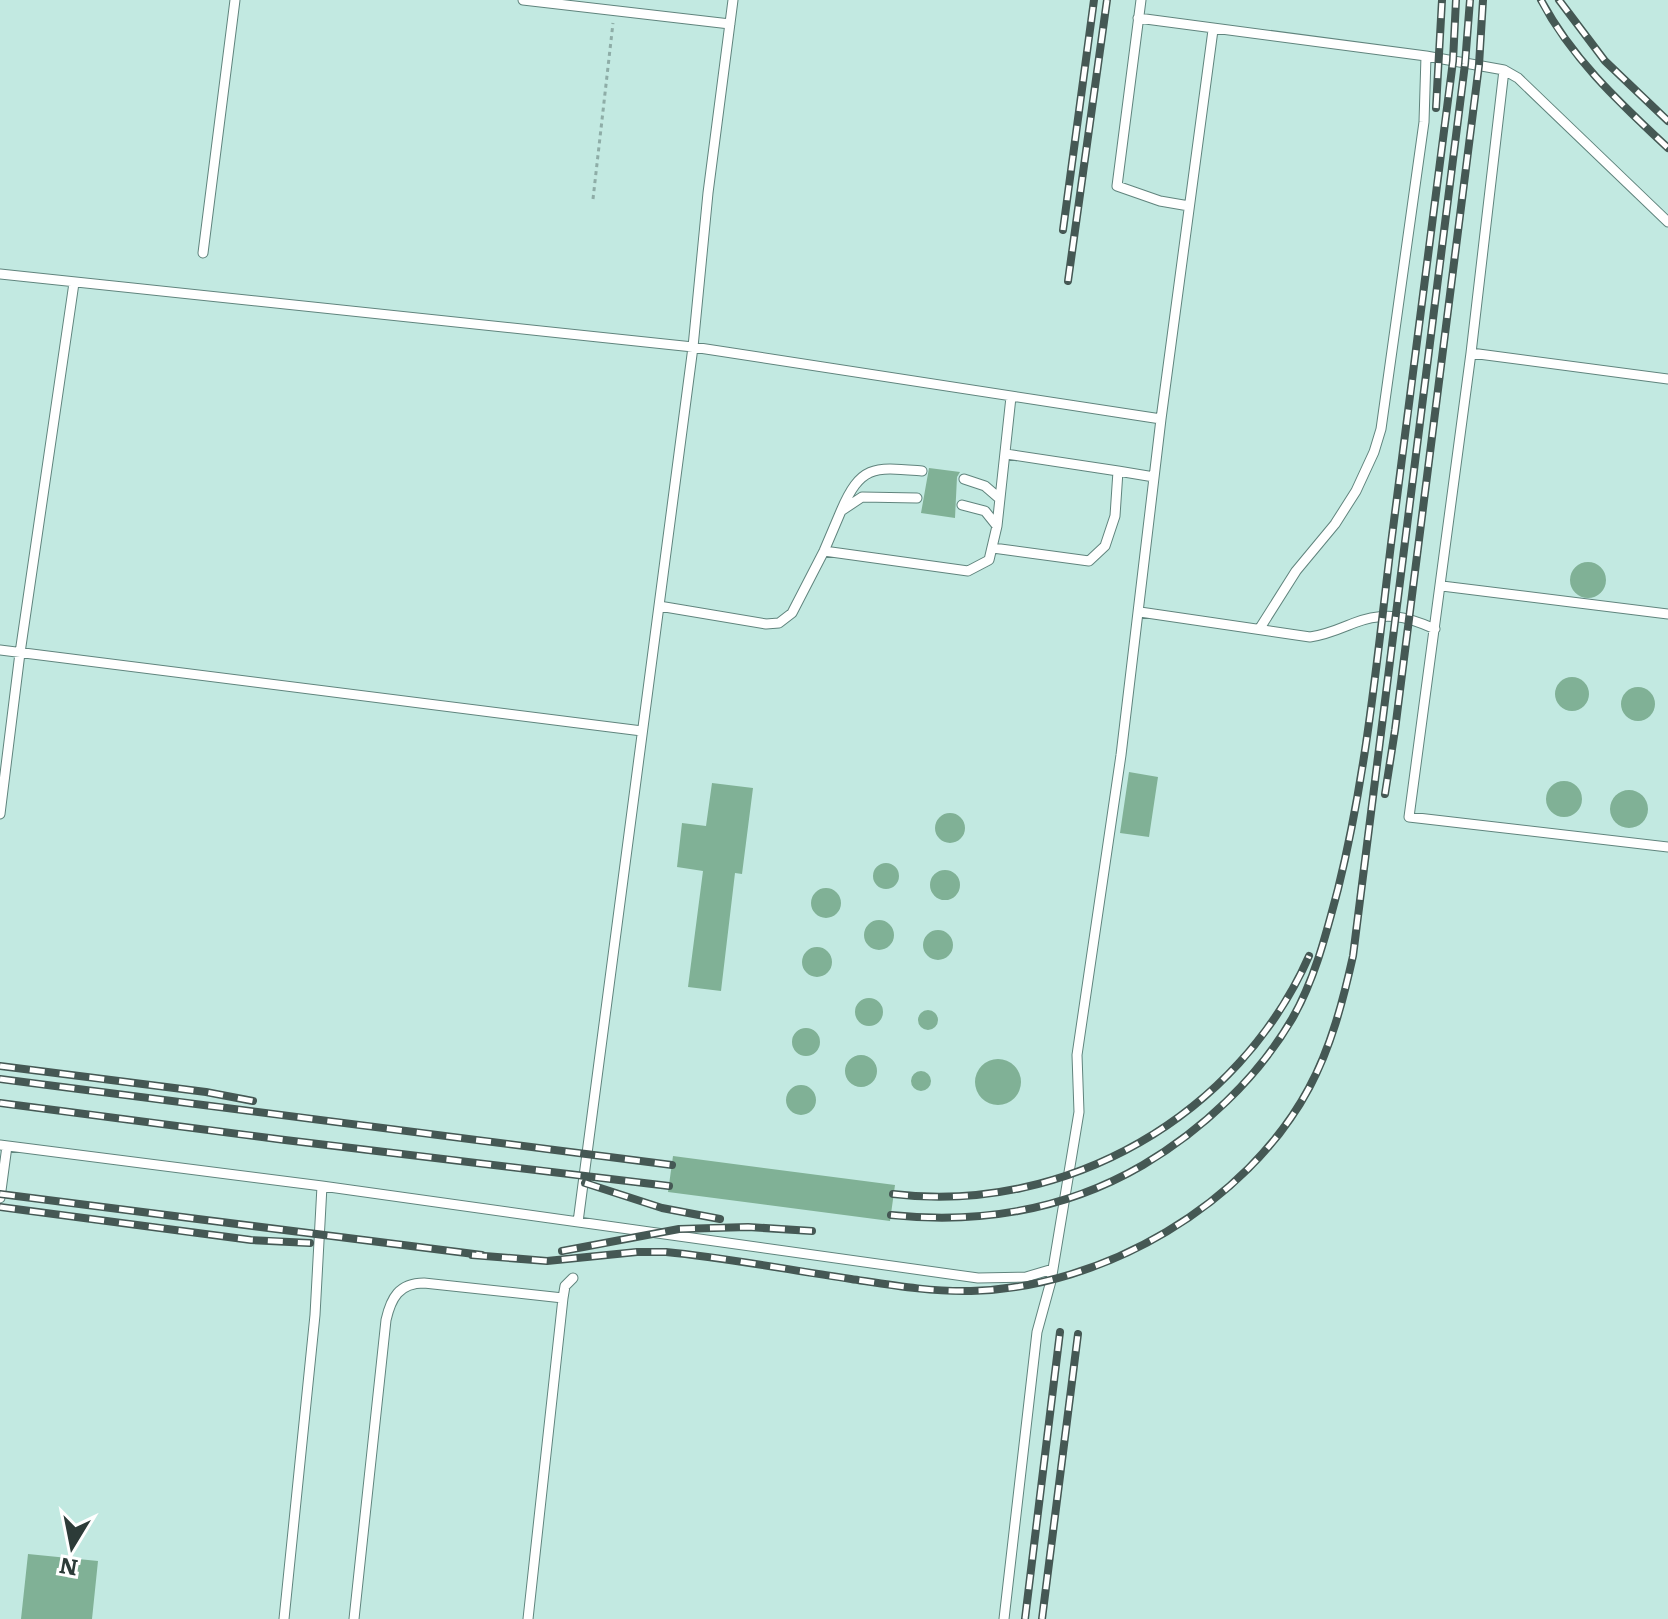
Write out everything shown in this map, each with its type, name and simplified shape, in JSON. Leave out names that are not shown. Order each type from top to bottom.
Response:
[{"type":"lane","points":[[203,253],[235,0]]},
{"type":"lane","points":[[523,0],[730,24]]},
{"type":"lane","points":[[578,1222],[693,347],[708,193],[733,0]]},
{"type":"lane","points":[[1141,0],[1117,186],[1160,201],[1189,206]]},
{"type":"lane","points":[[1138,18],[1426,56],[1504,70],[1518,78],[1668,222]]},
{"type":"lane","points":[[1004,1619],[1037,1332],[1053,1269],[1079,1112],[1077,1055],[1140,612],[1161,419],[1213,30]]},
{"type":"lane","points":[[1260,628],[1308,554],[1346,507],[1366,470],[1377,440],[1395,343],[1424,122],[1426,56]]},
{"type":"lane","points":[[1504,70],[1442,586],[1409,817],[1668,847]]},
{"type":"lane","points":[[0,274],[693,347],[1161,419]]},
{"type":"lane","points":[[0,814],[20,653],[74,283]]},
{"type":"lane","points":[[1471,353],[1668,379]]},
{"type":"lane","points":[[824,551],[968,571],[989,560],[997,526],[1011,397]]},
{"type":"lane","points":[[1006,454],[1154,477]]},
{"type":"lane","points":[[659,606],[766,624],[779,623],[792,613],[824,551],[851,487],[866,474],[888,468],[922,471]]},
{"type":"lane","points":[[993,548],[1089,561],[1105,546],[1115,516],[1118,471]]},
{"type":"lane","points":[[964,479],[985,486],[1000,499]]},
{"type":"lane","points":[[841,511],[862,497],[917,498]]},
{"type":"lane","points":[[962,505],[985,511],[997,526]]},
{"type":"lane","points":[[1442,586],[1668,614]]},
{"type":"lane","points":[[1140,612],[1310,637],[1322,636],[1367,618],[1396,616],[1409,617],[1435,629]]},
{"type":"lane","points":[[0,650],[642,731]]},
{"type":"lane","points":[[0,1198],[4,1145],[322,1186],[978,1278],[1026,1277],[1053,1269]]},
{"type":"lane","points":[[284,1619],[315,1315],[322,1186]]},
{"type":"lane","points":[[528,1619],[563,1298],[565,1286],[573,1278]]},
{"type":"lane","points":[[354,1619],[386,1320],[394,1297],[401,1288],[411,1283],[424,1283],[563,1298]]},
{"type":"path","points":[[593,199],[614,11]]},
{"type":"building","points":[[929,468],[960,472],[957,477],[955,518],[921,513]]},
{"type":"building","points":[[1588,562],[1601,567],[1606,580],[1601,593],[1588,598],[1575,593],[1570,580],[1575,567]]},
{"type":"building","points":[[1572,677],[1584,682],[1589,694],[1584,706],[1572,711],[1560,706],[1555,694],[1560,682]]},
{"type":"building","points":[[1638,687],[1650,692],[1655,704],[1650,716],[1638,721],[1626,716],[1621,704],[1626,692]]},
{"type":"building","points":[[1129,772],[1158,777],[1149,837],[1120,833]]},
{"type":"building","points":[[1564,781],[1577,786],[1582,799],[1577,812],[1564,817],[1551,812],[1546,799],[1551,786]]},
{"type":"building","points":[[712,783],[753,788],[742,874],[735,873],[721,991],[688,987],[703,871],[677,867],[682,823],[706,826]]},
{"type":"building","points":[[1629,790],[1643,795],[1648,809],[1643,823],[1629,828],[1615,823],[1610,809],[1615,795]]},
{"type":"building","points":[[950,813],[961,817],[965,828],[961,839],[950,843],[939,839],[935,828],[939,817]]},
{"type":"building","points":[[886,863],[895,867],[899,876],[895,885],[886,889],[877,885],[873,876],[877,867]]},
{"type":"building","points":[[945,870],[955,875],[960,885],[955,895],[945,900],[935,895],[930,885],[935,875]]},
{"type":"building","points":[[826,888],[837,892],[841,903],[837,914],[826,918],[815,914],[811,903],[815,892]]},
{"type":"building","points":[[879,920],[885,921],[893,929],[893,941],[885,949],[879,950],[873,949],[865,941],[864,935],[865,929],[873,921]]},
{"type":"building","points":[[938,930],[949,934],[953,945],[949,956],[938,960],[927,956],[923,945],[927,934]]},
{"type":"building","points":[[817,947],[828,951],[832,962],[828,973],[817,977],[806,973],[802,962],[806,951]]},
{"type":"building","points":[[869,998],[879,1002],[883,1012],[879,1022],[869,1026],[859,1022],[855,1012],[859,1002]]},
{"type":"building","points":[[924,1010],[932,1010],[938,1020],[932,1030],[924,1030],[918,1024],[918,1016]]},
{"type":"building","points":[[806,1028],[816,1032],[820,1042],[816,1052],[806,1056],[796,1052],[792,1042],[796,1032]]},
{"type":"building","points":[[861,1055],[872,1060],[877,1071],[872,1082],[861,1087],[850,1082],[845,1071],[850,1060]]},
{"type":"building","points":[[998,1059],[1014,1066],[1021,1082],[1014,1098],[998,1105],[982,1098],[975,1082],[982,1066]]},
{"type":"building","points":[[917,1071],[925,1071],[931,1081],[925,1091],[917,1091],[911,1085],[911,1077]]},
{"type":"building","points":[[801,1085],[812,1089],[816,1100],[812,1111],[801,1115],[790,1111],[786,1100],[790,1089]]},
{"type":"building","points":[[673,1156],[895,1185],[890,1221],[668,1192]]},
{"type":"building","points":[[28,1554],[98,1561],[92,1619],[21,1619]]},
{"type":"railway","points":[[1063,230],[1094,0]]},
{"type":"railway","points":[[1068,281],[1107,0]]},
{"type":"railway","points":[[1436,108],[1442,0]]},
{"type":"railway","points":[[891,1215],[957,1217],[1021,1210],[1053,1203],[1114,1180],[1165,1151],[1207,1119],[1262,1062],[1300,1004],[1319,956],[1338,889],[1363,761],[1453,61],[1456,0]]},
{"type":"railway","points":[[472,1255],[547,1261],[666,1252],[926,1289],[971,1291],[1021,1286],[1071,1274],[1120,1256],[1166,1232],[1210,1202],[1249,1168],[1282,1130],[1309,1088],[1324,1056],[1353,956],[1465,64],[1470,0]]},
{"type":"railway","points":[[1385,794],[1479,65],[1483,0]]},
{"type":"railway","points":[[1541,0],[1582,61],[1668,148]]},
{"type":"railway","points":[[1559,0],[1605,61],[1668,121]]},
{"type":"railway","points":[[893,1194],[958,1196],[1021,1188],[1082,1170],[1140,1142],[1192,1107],[1239,1063],[1278,1013],[1309,956]]},
{"type":"railway","points":[[0,1066],[206,1092],[253,1101]]},
{"type":"railway","points":[[0,1079],[672,1165]]},
{"type":"railway","points":[[0,1103],[669,1186]]},
{"type":"railway","points":[[585,1183],[662,1208],[720,1219]]},
{"type":"railway","points":[[0,1194],[482,1255]]},
{"type":"railway","points":[[0,1207],[251,1240],[310,1243]]},
{"type":"railway","points":[[562,1251],[679,1229],[748,1227],[812,1231]]},
{"type":"railway","points":[[1025,1619],[1060,1332]]},
{"type":"railway","points":[[1042,1619],[1078,1334]]}]
